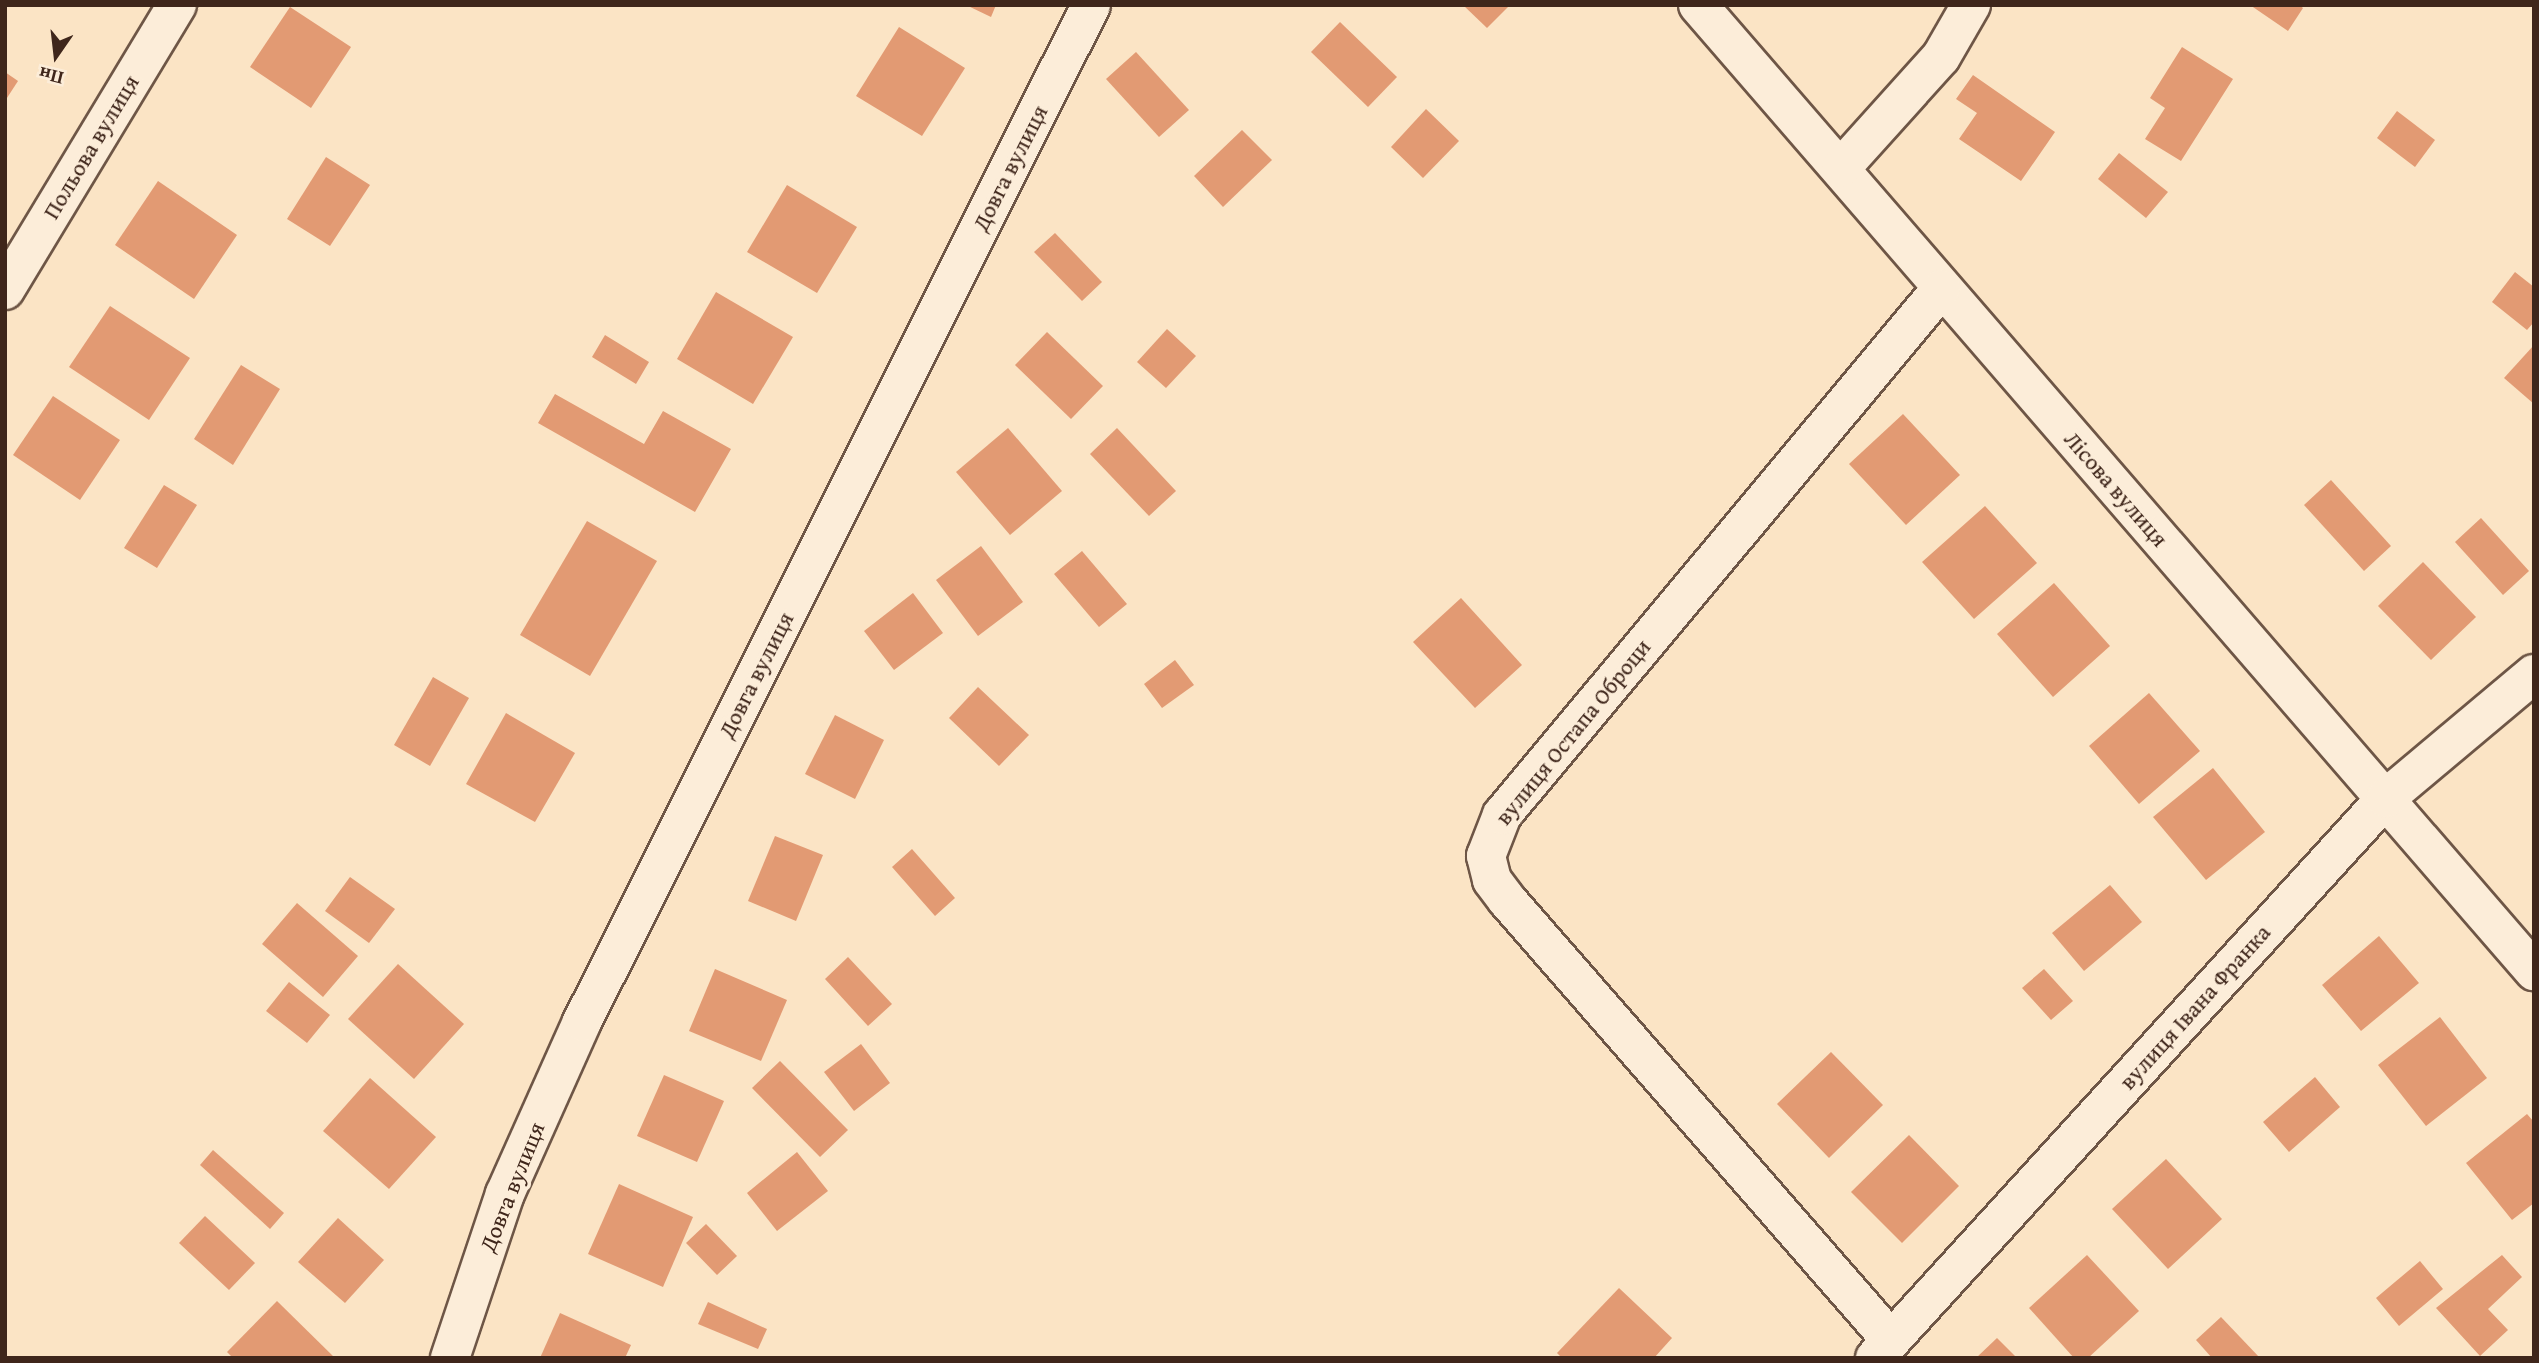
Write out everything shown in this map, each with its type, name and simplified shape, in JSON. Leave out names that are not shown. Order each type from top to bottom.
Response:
[{"type":"street","name":"Польова вулиця","points":[[5,290],[177,5]]},
{"type":"street","name":"Довга вулиця","points":[[450,1358],[505,1194],[582,1022],[1091,5]]},
{"type":"street","name":"Лісова вулиця","points":[[1698,5],[1841,168],[1941,289],[2534,971]]},
{"type":"street","points":[[1841,168],[1941,57],[1971,5]]},
{"type":"street","name":"вулиця Остапа Оброци","points":[[1883,1349],[1507,900],[1492,880],[1486,856],[1502,815],[1941,289]]},
{"type":"street","name":"вулиця Івана Франка","points":[[1883,1349],[2386,799],[2534,674]]},
{"type":"building","points":[[966,5],[996,5],[991,17]]},
{"type":"building","points":[[1463,5],[1510,5],[1487,28]]},
{"type":"building","points":[[2250,5],[2299,5],[2303,8],[2288,31]]},
{"type":"building","points":[[290,7],[351,47],[311,108],[250,67]]},
{"type":"building","points":[[1340,22],[1397,77],[1368,107],[1311,52]]},
{"type":"building","points":[[899,27],[965,68],[922,136],[856,96]]},
{"type":"building","points":[[2182,47],[2233,79],[2181,161],[2145,139],[2165,108],[2150,98]]},
{"type":"building","points":[[1136,52],[1189,110],[1159,137],[1106,79]]},
{"type":"building","points":[[5,72],[18,81],[5,101]]},
{"type":"building","points":[[1973,75],[2055,132],[2021,181],[1959,139],[1977,113],[1956,99]]},
{"type":"building","points":[[1426,109],[1459,141],[1423,178],[1391,147]]},
{"type":"building","points":[[2397,111],[2435,140],[2415,167],[2377,138]]},
{"type":"building","points":[[1242,130],[1272,160],[1223,207],[1194,176]]},
{"type":"building","points":[[2119,153],[2168,192],[2146,218],[2098,179]]},
{"type":"building","points":[[326,157],[370,185],[330,246],[287,219]]},
{"type":"building","points":[[158,181],[237,235],[194,299],[115,245]]},
{"type":"building","points":[[787,185],[857,227],[817,293],[747,252]]},
{"type":"building","points":[[1055,233],[1102,282],[1082,301],[1034,252]]},
{"type":"building","points":[[2515,272],[2534,287],[2534,322],[2527,330],[2492,302]]},
{"type":"building","points":[[716,292],[793,337],[753,404],[677,359]]},
{"type":"building","points":[[110,306],[190,358],[149,420],[69,367]]},
{"type":"building","points":[[1167,329],[1196,356],[1166,388],[1137,362]]},
{"type":"building","points":[[1047,332],[1103,386],[1071,419],[1015,365]]},
{"type":"building","points":[[605,335],[649,362],[636,384],[592,357]]},
{"type":"building","points":[[2534,345],[2534,404],[2504,378]]},
{"type":"building","points":[[241,365],[280,389],[233,465],[194,439]]},
{"type":"building","points":[[555,394],[644,444],[663,411],[731,449],[695,512],[538,423]]},
{"type":"building","points":[[53,396],[120,440],[80,500],[13,455]]},
{"type":"building","points":[[1903,414],[1960,475],[1906,525],[1849,464]]},
{"type":"building","points":[[1008,428],[1062,491],[1010,535],[956,472]]},
{"type":"building","points":[[1117,428],[1176,491],[1149,516],[1090,454]]},
{"type":"building","points":[[2331,480],[2391,546],[2364,571],[2304,505]]},
{"type":"building","points":[[164,485],[197,505],[157,568],[124,548]]},
{"type":"building","points":[[1985,506],[2037,563],[1974,619],[1922,562]]},
{"type":"building","points":[[2481,518],[2529,571],[2503,595],[2455,542]]},
{"type":"building","points":[[587,521],[657,561],[590,676],[520,635]]},
{"type":"building","points":[[981,546],[1023,602],[978,636],[936,580]]},
{"type":"building","points":[[1082,551],[1127,604],[1099,627],[1054,574]]},
{"type":"building","points":[[2423,562],[2476,617],[2431,660],[2378,606]]},
{"type":"building","points":[[2054,583],[2110,646],[2053,697],[1997,634]]},
{"type":"building","points":[[913,593],[943,633],[894,670],[864,631]]},
{"type":"building","points":[[1461,598],[1522,665],[1475,708],[1413,642]]},
{"type":"building","points":[[1175,660],[1194,685],[1162,708],[1144,684]]},
{"type":"building","points":[[433,677],[469,698],[430,766],[394,745]]},
{"type":"building","points":[[978,687],[1029,735],[999,766],[949,718]]},
{"type":"building","points":[[2149,693],[2200,751],[2139,804],[2089,746]]},
{"type":"building","points":[[506,713],[575,753],[535,822],[466,784]]},
{"type":"building","points":[[835,715],[884,740],[855,799],[805,774]]},
{"type":"building","points":[[2213,768],[2265,832],[2206,880],[2153,817]]},
{"type":"building","points":[[775,836],[823,855],[796,921],[748,901]]},
{"type":"building","points":[[912,849],[955,898],[935,916],[892,867]]},
{"type":"building","points":[[350,877],[395,909],[369,943],[325,911]]},
{"type":"building","points":[[2110,885],[2142,922],[2084,971],[2052,933]]},
{"type":"building","points":[[297,903],[358,956],[323,997],[262,944]]},
{"type":"building","points":[[2379,936],[2419,983],[2361,1031],[2322,985]]},
{"type":"building","points":[[848,957],[892,1004],[868,1026],[825,979]]},
{"type":"building","points":[[398,964],[464,1024],[414,1079],[348,1019]]},
{"type":"building","points":[[715,969],[787,1000],[761,1061],[689,1031]]},
{"type":"building","points":[[2044,969],[2073,1001],[2051,1020],[2022,988]]},
{"type":"building","points":[[289,982],[330,1015],[307,1043],[266,1011]]},
{"type":"building","points":[[2440,1017],[2487,1078],[2426,1126],[2378,1065]]},
{"type":"building","points":[[861,1044],[890,1083],[854,1111],[824,1072]]},
{"type":"building","points":[[1831,1052],[1883,1105],[1829,1158],[1777,1104]]},
{"type":"building","points":[[780,1061],[848,1130],[820,1157],[752,1088]]},
{"type":"building","points":[[664,1075],[724,1101],[697,1162],[637,1136]]},
{"type":"building","points":[[2315,1077],[2340,1107],[2289,1152],[2263,1122]]},
{"type":"building","points":[[370,1078],[436,1137],[389,1189],[323,1131]]},
{"type":"building","points":[[2527,1114],[2534,1122],[2534,1203],[2512,1220],[2466,1163]]},
{"type":"building","points":[[1909,1135],[1959,1186],[1902,1243],[1851,1192]]},
{"type":"building","points":[[213,1150],[284,1213],[270,1229],[200,1165]]},
{"type":"building","points":[[797,1152],[828,1191],[777,1231],[747,1193]]},
{"type":"building","points":[[2166,1159],[2222,1219],[2168,1269],[2112,1209]]},
{"type":"building","points":[[619,1184],[693,1217],[663,1287],[588,1254]]},
{"type":"building","points":[[205,1216],[255,1263],[229,1290],[179,1243]]},
{"type":"building","points":[[338,1218],[384,1260],[345,1303],[298,1262]]},
{"type":"building","points":[[706,1224],[737,1256],[717,1275],[686,1243]]},
{"type":"building","points":[[2087,1255],[2139,1311],[2088,1358],[2074,1358],[2029,1308]]},
{"type":"building","points":[[2502,1255],[2522,1277],[2488,1309],[2508,1330],[2480,1356],[2436,1308]]},
{"type":"building","points":[[2420,1261],[2443,1289],[2399,1326],[2376,1298]]},
{"type":"building","points":[[1619,1288],[1672,1338],[1654,1358],[1562,1358],[1557,1353]]},
{"type":"building","points":[[277,1301],[335,1358],[233,1358],[227,1352]]},
{"type":"building","points":[[708,1302],[767,1329],[758,1349],[698,1324]]},
{"type":"building","points":[[560,1313],[631,1345],[625,1358],[540,1358]]},
{"type":"building","points":[[2221,1317],[2260,1358],[2212,1358],[2196,1340]]},
{"type":"building","points":[[1997,1338],[2017,1358],[1976,1358]]}]
